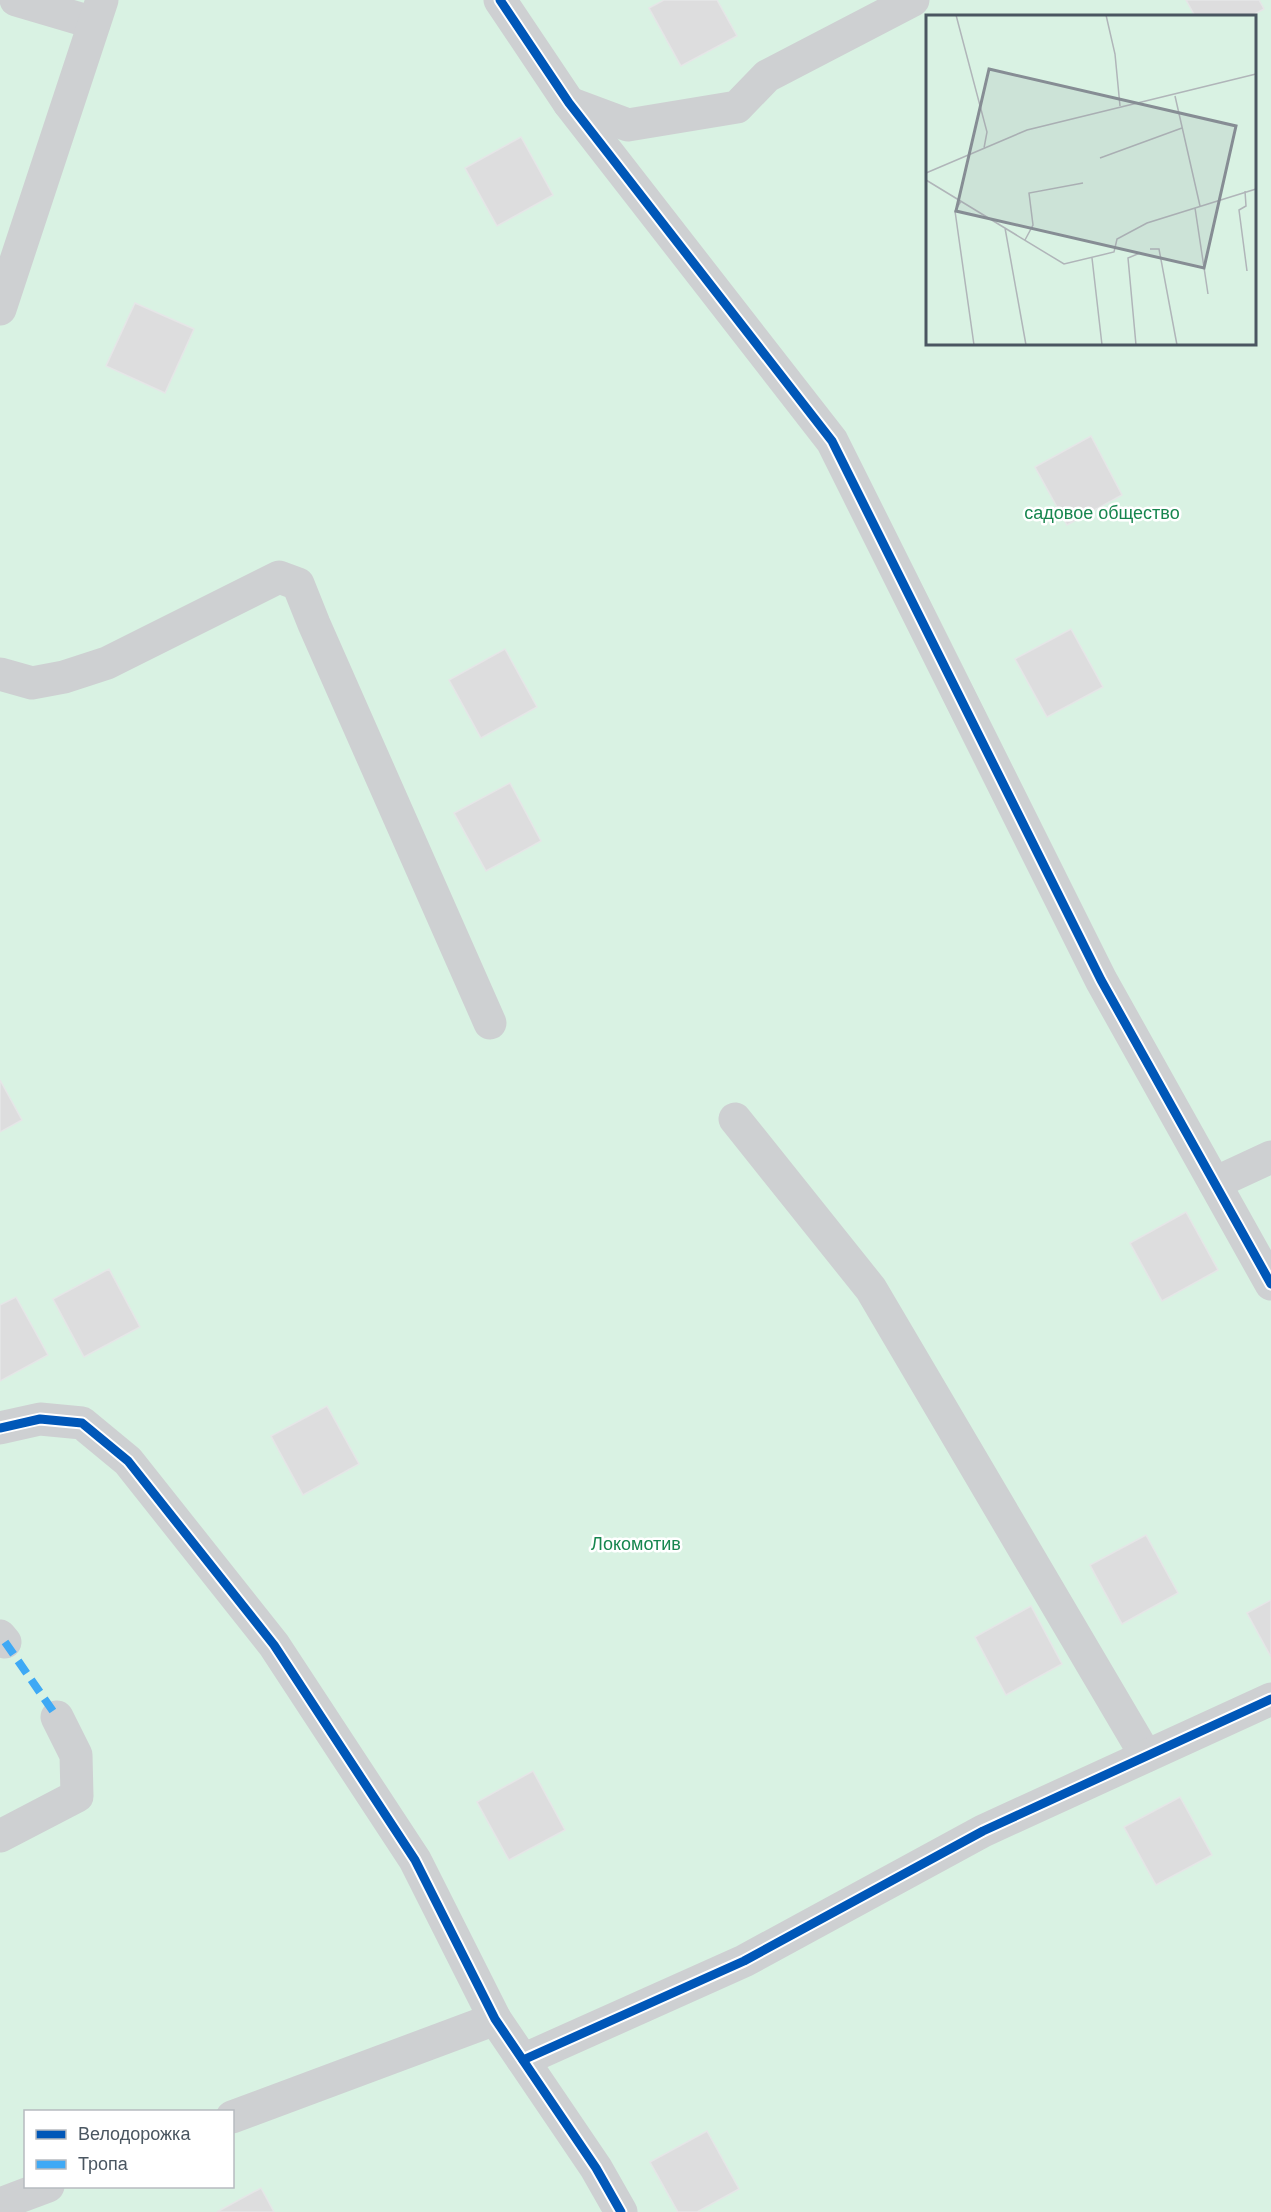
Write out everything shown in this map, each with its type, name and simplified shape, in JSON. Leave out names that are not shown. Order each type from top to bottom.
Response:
[{"type":"street","points":[[0,309],[98,12],[16,0]]},
{"type":"street","points":[[500,0],[569,103],[832,441],[1101,980],[1271,1284]]},
{"type":"street","points":[[569,103],[628,125],[737,107],[766,76],[913,0]]},
{"type":"street","points":[[0,674],[32,683],[64,678],[107,663],[279,577],[298,584],[490,1023]]},
{"type":"street","points":[[735,1119],[871,1289],[1146,1756]]},
{"type":"street","points":[[1215,1183],[1271,1156]]},
{"type":"street","points":[[0,1428],[40,1419],[82,1423],[128,1461],[281,1655],[415,1860],[495,2019],[596,2168],[621,2212]]},
{"type":"street","points":[[523,2060],[744,1961],[983,1831],[1271,1699]]},
{"type":"street","points":[[0,1836],[77,1796],[76,1755],[57,1717]]},
{"type":"street","points":[[234,2116],[495,2019]]},
{"type":"street","points":[[0,2204],[45,2188]]},
{"type":"green space","name":"Локомотив","points":[[0,0],[1271,0],[1271,2212],[0,2212]]},
{"type":"building","points":[[664,0],[717,0],[737,36],[681,66],[649,8]]},
{"type":"building","points":[[1186,0],[1259,0],[1264,9],[1253,15],[1194,15]]},
{"type":"building","points":[[521,137],[553,195],[497,226],[465,168]]},
{"type":"building","points":[[135,303],[194,329],[165,393],[106,366]]},
{"type":"building","points":[[1091,436],[1122,495],[1067,525],[1035,467]]},
{"type":"building","points":[[1071,629],[1103,687],[1047,717],[1015,659]]},
{"type":"building","points":[[505,649],[537,707],[481,738],[449,680]]},
{"type":"building","points":[[510,783],[541,841],[486,871],[454,813]]},
{"type":"building","points":[[0,1080],[22,1120],[0,1132]]},
{"type":"building","points":[[1186,1212],[1218,1270],[1162,1301],[1130,1243]]},
{"type":"building","points":[[109,1269],[140,1327],[84,1357],[53,1299]]},
{"type":"building","points":[[16,1297],[48,1355],[0,1381],[0,1305]]},
{"type":"building","points":[[327,1406],[359,1464],[303,1495],[271,1436]]},
{"type":"building","points":[[1146,1535],[1178,1593],[1122,1624],[1090,1565]]},
{"type":"building","points":[[1271,1600],[1271,1657],[1247,1613]]},
{"type":"building","points":[[1031,1606],[1062,1664],[1006,1695],[975,1637]]},
{"type":"building","points":[[533,1771],[565,1830],[509,1860],[477,1802]]},
{"type":"building","points":[[1180,1797],[1212,1855],[1156,1885],[1124,1827]]},
{"type":"building","points":[[707,2131],[739,2189],[697,2212],[678,2212],[650,2162]]},
{"type":"building","points":[[261,2188],[274,2212],[217,2212]]},
{"type":"marked path","points":[[5,1642],[57,1717]]},
{"type":"cycle path","points":[[500,0],[569,103],[832,441],[1101,980],[1271,1284]]},
{"type":"cycle path","points":[[0,1428],[40,1419],[82,1423],[128,1461],[274,1645],[415,1860],[495,2019],[596,2168],[621,2212]]},
{"type":"cycle path","points":[[523,2060],[744,1961],[983,1831],[1271,1699]]},
{"type":"park label","name":"садовое общество","points":[[1102,513]]}]
